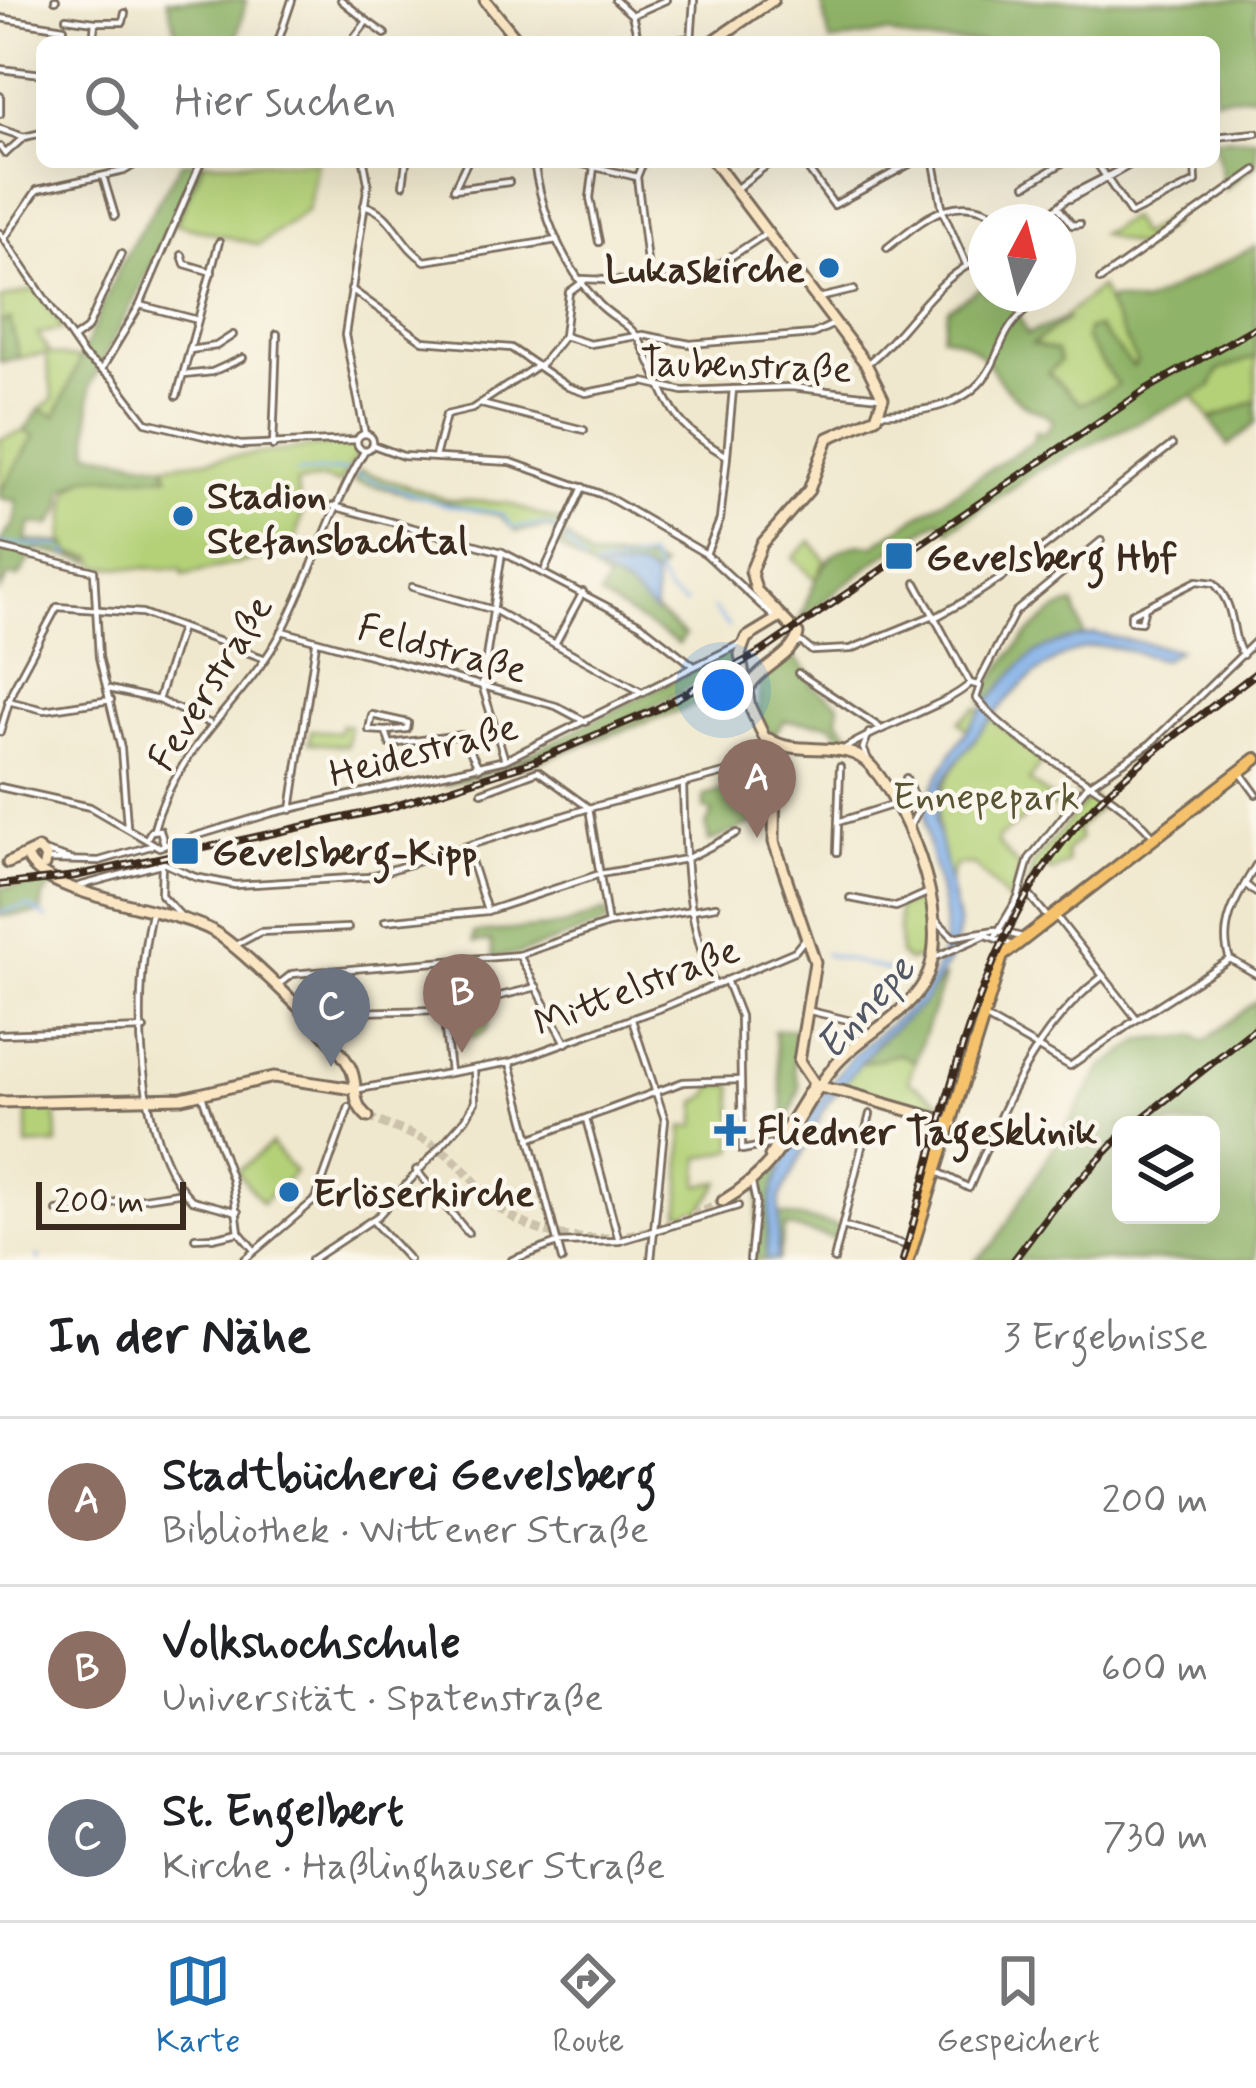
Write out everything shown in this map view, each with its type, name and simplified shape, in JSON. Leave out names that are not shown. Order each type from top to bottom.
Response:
[{"type":"main road","points":[[485,0],[510,36]]},
{"type":"main road","points":[[721,36],[773,0]]},
{"type":"main road","points":[[719,168],[866,364],[883,398],[880,412],[828,438],[809,490],[754,558],[753,584],[774,617],[791,622],[798,644],[759,672],[749,687]]},
{"type":"main road","points":[[774,617],[741,648],[752,712],[769,739],[775,760],[775,842],[803,940],[814,956],[798,1055],[824,1085],[939,1120],[947,1137],[910,1254]]},
{"type":"main road","points":[[746,666],[759,672]]},
{"type":"main road","points":[[722,1200],[783,1145],[863,1038],[914,996],[936,957],[929,892],[908,827],[870,764],[841,750],[782,747],[769,739]]},
{"type":"main road","points":[[775,760],[782,747]]},
{"type":"main road","points":[[939,1120],[960,1099],[1006,936],[1052,917],[1256,759]]},
{"type":"main road","points":[[4,863],[39,863],[75,887],[184,919],[234,946],[350,1067],[356,1105],[368,1117]]},
{"type":"main road","points":[[0,1102],[148,1100],[272,1077],[354,1089]]},
{"type":"street","points":[[280,36],[292,0]]},
{"type":"street","points":[[341,0],[385,34]]},
{"type":"street","points":[[615,0],[632,15],[637,36]]},
{"type":"street","points":[[632,15],[666,0]]},
{"type":"street","points":[[692,36],[694,0]]},
{"type":"street","points":[[66,18],[123,22],[125,13]]},
{"type":"street","points":[[0,18],[64,28]]},
{"type":"street","points":[[356,36],[367,21]]},
{"type":"street","points":[[93,36],[95,22]]},
{"type":"street","points":[[0,68],[36,73]]},
{"type":"street","points":[[0,96],[0,114]]},
{"type":"street","points":[[0,129],[24,137],[36,135]]},
{"type":"street","points":[[1220,136],[1256,133]]},
{"type":"street","points":[[0,147],[5,154],[24,137]]},
{"type":"street","points":[[124,168],[37,190],[2,236],[84,356],[146,422],[214,442],[272,446],[357,440],[365,434]]},
{"type":"street","points":[[99,368],[141,303],[198,168]]},
{"type":"street","points":[[364,168],[346,359],[365,434],[373,445],[404,456],[511,462],[584,487],[706,554],[774,617]]},
{"type":"street","points":[[403,185],[405,168]]},
{"type":"street","points":[[464,168],[454,189],[509,182]]},
{"type":"street","points":[[535,168],[541,210],[556,240],[599,304],[638,336],[656,386],[689,434],[727,456]]},
{"type":"street","points":[[594,168],[590,198],[599,242]]},
{"type":"street","points":[[598,168],[637,177]]},
{"type":"street","points":[[641,168],[637,177],[649,279]]},
{"type":"street","points":[[736,189],[762,168]]},
{"type":"street","points":[[807,168],[834,205],[901,168]]},
{"type":"street","points":[[866,364],[901,334],[946,276],[966,264],[942,206],[935,168]]},
{"type":"street","points":[[1026,185],[1054,168]]},
{"type":"street","points":[[1100,168],[1131,214],[1196,182],[1195,168]]},
{"type":"street","points":[[1063,204],[1124,168]]},
{"type":"street","points":[[1100,280],[1256,170]]},
{"type":"street","points":[[103,176],[115,216]]},
{"type":"street","points":[[364,205],[384,214],[407,250],[425,261],[556,240]]},
{"type":"street","points":[[887,248],[942,206],[968,206]]},
{"type":"street","points":[[435,457],[443,418],[481,404],[538,366],[564,336],[567,297],[583,280],[649,279],[715,267],[769,232]]},
{"type":"street","points":[[177,395],[219,242]]},
{"type":"street","points":[[0,250],[10,248]]},
{"type":"street","points":[[73,339],[87,328],[121,254]]},
{"type":"street","points":[[182,255],[185,264],[212,272]]},
{"type":"street","name":"Taubenstraße","points":[[351,289],[423,341],[497,344],[586,393],[633,382],[733,389],[791,387],[883,398]]},
{"type":"street","points":[[817,299],[854,290]]},
{"type":"street","points":[[141,303],[199,320]]},
{"type":"street","points":[[880,412],[938,408],[959,398],[991,367],[1003,333],[1024,312]]},
{"type":"street","points":[[564,336],[590,344],[638,336],[690,344],[813,334],[836,323]]},
{"type":"street","points":[[272,446],[277,334]]},
{"type":"street","points":[[190,350],[216,346],[233,335]]},
{"type":"street","points":[[184,375],[212,372],[242,358]]},
{"type":"street","points":[[706,554],[720,520],[733,389]]},
{"type":"street","points":[[481,404],[584,430]]},
{"type":"street","points":[[357,440],[365,450],[373,445]]},
{"type":"street","points":[[798,644],[812,651],[851,649],[935,616],[1076,526],[1096,502],[1172,446]]},
{"type":"street","name":"Feverstraße","points":[[154,836],[161,812],[209,723],[282,631],[333,506],[365,450]]},
{"type":"street","points":[[544,570],[584,487]]},
{"type":"street","points":[[333,506],[502,552],[544,570],[659,636],[694,665]]},
{"type":"street","points":[[969,695],[1015,612],[1101,541]]},
{"type":"street","points":[[0,548],[94,571],[99,657],[111,700],[127,825]]},
{"type":"street","points":[[502,552],[482,685],[505,760]]},
{"type":"street","points":[[1145,607],[1206,581],[1219,586],[1233,615],[1243,655]]},
{"type":"street","points":[[916,583],[974,683]]},
{"type":"street","points":[[412,587],[494,610],[643,693]]},
{"type":"street","points":[[555,644],[583,592]]},
{"type":"street","points":[[0,732],[8,701],[52,609],[133,611],[262,658]]},
{"type":"street","points":[[158,700],[180,630]]},
{"type":"street","name":"Feldstraße","points":[[282,631],[556,706],[586,722]]},
{"type":"street","points":[[291,810],[317,640]]},
{"type":"street","points":[[1006,936],[1029,859],[1088,786],[1150,744],[1256,641]]},
{"type":"street","name":"Heidestraße","points":[[154,836],[164,844],[505,760],[725,649],[741,648]]},
{"type":"street","points":[[798,674],[878,727]]},
{"type":"street","points":[[969,695],[974,683]]},
{"type":"street","points":[[109,689],[158,700],[209,723]]},
{"type":"street","points":[[841,750],[878,727],[953,696],[969,695],[1142,822],[1154,837]]},
{"type":"street","points":[[8,701],[44,710],[111,700]]},
{"type":"street","points":[[372,715],[408,723],[406,729],[386,731],[369,730],[372,715]]},
{"type":"street","points":[[386,731],[392,744],[463,735],[479,768]]},
{"type":"street","points":[[869,734],[863,748],[870,764]]},
{"type":"street","points":[[75,887],[162,863],[235,885],[353,879],[589,808],[775,760]]},
{"type":"street","points":[[837,852],[840,767]]},
{"type":"street","points":[[482,792],[538,771],[589,808],[608,924]]},
{"type":"street","points":[[1240,772],[1256,794]]},
{"type":"street","points":[[906,778],[919,809],[917,821],[908,827]]},
{"type":"street","points":[[683,783],[686,859],[705,964],[715,985]]},
{"type":"street","points":[[0,787],[78,803],[164,844]]},
{"type":"street","points":[[838,822],[895,804]]},
{"type":"street","points":[[385,921],[487,910],[600,874],[686,859],[737,833]]},
{"type":"street","points":[[39,863],[135,852],[154,836]]},
{"type":"street","name":"Heidestraße","points":[[154,836],[186,837]]},
{"type":"street","points":[[466,847],[487,910]]},
{"type":"street","points":[[162,863],[160,895],[184,919]]},
{"type":"street","points":[[1230,959],[1227,926],[1256,866]]},
{"type":"street","points":[[1245,884],[1256,893]]},
{"type":"street","points":[[850,898],[891,907],[929,892]]},
{"type":"street","points":[[1030,896],[1136,1019]]},
{"type":"street","points":[[276,986],[292,974],[519,956],[608,924],[716,906]]},
{"type":"street","points":[[152,910],[140,968],[153,1140],[184,1192],[208,1208],[238,1212]]},
{"type":"street","points":[[931,910],[944,932],[959,938],[1006,936]]},
{"type":"street","points":[[234,946],[260,932],[348,928]]},
{"type":"street","points":[[936,957],[1006,936]]},
{"type":"street","name":"Mittelstraße","points":[[354,1089],[509,1063],[715,985],[795,951],[803,940]]},
{"type":"street","name":"Mittelstraße","points":[[795,951],[814,956]]},
{"type":"street","points":[[519,956],[566,1042]]},
{"type":"street","points":[[1230,959],[1256,974]]},
{"type":"street","points":[[980,1017],[1070,1066],[1230,959]]},
{"type":"street","points":[[935,1171],[969,1188],[1034,1046],[1069,1002],[1102,976]]},
{"type":"street","points":[[726,980],[740,1016],[742,1150],[783,1145]]},
{"type":"street","points":[[302,1015],[443,1010],[537,987]]},
{"type":"street","points":[[443,1010],[450,1072]]},
{"type":"street","points":[[805,1010],[856,1022],[863,1038]]},
{"type":"street","points":[[632,1019],[664,1120],[650,1260]]},
{"type":"street","points":[[0,1034],[144,1029]]},
{"type":"street","points":[[509,1063],[562,1260]]},
{"type":"street","points":[[311,1260],[372,1220],[473,1106],[474,1069]]},
{"type":"street","points":[[529,1139],[694,1081],[741,1080]]},
{"type":"street","points":[[201,1093],[238,1212],[239,1232],[255,1251]]},
{"type":"street","points":[[245,1260],[316,1199],[350,1107]]},
{"type":"street","points":[[834,1260],[870,1114]]},
{"type":"street","points":[[586,1119],[619,1241]]},
{"type":"street","points":[[416,1170],[468,1233]]},
{"type":"street","points":[[169,1196],[177,1182]]},
{"type":"street","points":[[746,1183],[754,1197],[750,1260]]},
{"type":"street","points":[[56,1211],[184,1192]]},
{"type":"street","points":[[512,1260],[557,1243],[619,1241],[738,1206]]},
{"type":"street","points":[[372,1220],[409,1260]]},
{"type":"street","points":[[843,1226],[910,1254]]},
{"type":"street","points":[[195,1238],[239,1232]]},
{"type":"green space","points":[[167,0],[246,0],[237,36],[177,36]]},
{"type":"green space","points":[[829,0],[1256,0],[1256,95],[1220,98],[1220,36],[829,36],[822,5]]},
{"type":"green space","points":[[1256,138],[1256,164],[1225,189],[1220,166],[1220,139]]},
{"type":"green space","points":[[178,168],[201,168],[90,386],[89,452],[165,465],[168,476],[87,477],[64,489],[61,510],[51,525],[31,523],[26,541],[65,543],[72,554],[90,557],[92,562],[36,549],[19,577],[9,575],[0,591],[0,542],[15,522],[17,501],[0,498],[0,492],[35,436],[24,431],[40,409],[56,416],[120,265]]},
{"type":"green space","points":[[201,168],[316,168],[308,210],[259,245],[176,224]]},
{"type":"green space","points":[[1130,218],[1140,235],[1168,218],[1173,222],[1140,247],[1100,234]]},
{"type":"green space","points":[[1256,246],[1256,357],[1219,370],[1211,387],[1040,469],[949,530],[940,520],[882,556],[800,619],[817,577],[833,556],[844,548],[874,545],[1033,441],[1035,431],[1044,434],[1053,421],[1009,392],[971,347],[942,335],[948,309],[968,296],[968,312],[1017,312],[1027,334],[1069,318],[1032,344],[1057,351],[1060,361],[1048,373],[1081,404],[1118,385],[1086,340],[1087,330],[1097,327],[1133,367],[1137,362],[1107,304],[1111,299],[1143,304]]},
{"type":"green space","points":[[1100,287],[1137,362],[1133,368],[1097,327],[1086,340],[1118,386],[1080,404],[1048,372],[1031,344],[1070,312],[1076,312]]},
{"type":"green space","points":[[36,289],[63,329],[38,334],[50,354],[82,359],[55,416],[40,409],[53,399],[46,354],[19,358],[10,320],[0,322],[0,299]]},
{"type":"green space","points":[[10,319],[19,358],[0,362],[0,322]]},
{"type":"green space","points":[[1256,357],[1256,401],[1210,419],[1192,394],[1211,387],[1219,370]]},
{"type":"green space","points":[[1256,401],[1256,423],[1228,446],[1210,419]]},
{"type":"green space","points":[[24,431],[35,435],[0,492],[0,439]]},
{"type":"green space","name":"Stadion Stefansbachtal","points":[[352,442],[359,451],[339,484],[323,479],[296,483],[302,513],[294,546],[275,555],[183,575],[182,569],[98,567],[94,557],[72,554],[63,538],[69,490],[87,477],[167,476],[165,465]]},
{"type":"green space","points":[[360,471],[449,500],[507,503],[565,524],[561,535],[547,527],[517,532],[500,516],[354,481]]},
{"type":"green space","points":[[566,536],[590,558],[646,560],[662,568],[654,576],[639,568],[597,572],[626,586],[685,636],[679,644],[600,597],[607,581],[559,547]]},
{"type":"green space","points":[[811,541],[825,560],[816,580],[793,558]]},
{"type":"green space","points":[[1074,604],[1084,636],[1034,654],[990,703],[982,701],[996,675],[1033,630]]},
{"type":"green space","points":[[727,653],[737,658],[633,716],[559,748],[446,785],[453,778],[513,762]]},
{"type":"green space","points":[[789,653],[814,678],[811,685],[839,704],[838,720],[852,736],[845,741],[831,724],[784,721],[773,736],[758,719],[760,677]]},
{"type":"green space","points":[[741,667],[743,678],[695,705],[519,768],[654,712]]},
{"type":"green space","name":"Ennepepark","points":[[977,707],[1043,760],[1029,781],[1052,798],[1074,798],[1056,819],[1060,812],[1046,802],[999,838],[997,843],[1020,868],[1011,904],[974,865],[955,865],[949,883],[940,841],[942,791],[975,740],[959,721]]},
{"type":"green space","points":[[341,725],[350,726],[347,746],[309,743],[311,730],[339,732]]},
{"type":"green space","points":[[740,785],[742,804],[754,804],[757,822],[709,842],[706,825],[713,812],[704,808],[704,796]]},
{"type":"green space","points":[[1091,795],[1099,807],[1077,830],[1080,839],[1066,852],[1068,863],[1052,872],[1046,867],[1027,889],[1033,864]]},
{"type":"green space","points":[[54,883],[43,896],[41,913],[0,916],[0,888]]},
{"type":"green space","points":[[924,899],[929,955],[908,961],[900,955],[898,907]]},
{"type":"green space","points":[[606,911],[608,923],[518,954],[493,957],[491,941],[474,942],[474,933],[563,926]]},
{"type":"green space","points":[[945,976],[915,1061],[899,1054],[858,1064]]},
{"type":"green space","points":[[1256,1001],[1256,1260],[975,1260],[995,1243],[1103,1067],[1142,1040],[1196,1036],[1204,1042]]},
{"type":"green space","points":[[474,1008],[484,1012],[488,1022],[484,1032],[474,1036],[464,1032],[460,1022],[464,1012]]},
{"type":"green space","points":[[795,1029],[794,1069],[800,1087],[786,1126],[774,1031]]},
{"type":"green space","points":[[900,1054],[915,1061],[908,1081],[945,1105],[941,1111],[841,1084],[858,1064]]},
{"type":"green space","points":[[711,1085],[733,1085],[734,1150],[700,1158],[699,1185],[720,1182],[702,1209],[680,1215],[683,1127],[696,1126],[697,1103],[711,1093]]},
{"type":"green space","points":[[56,1107],[57,1144],[27,1146],[27,1108]]},
{"type":"green space","points":[[271,1144],[295,1172],[262,1203],[237,1172]]},
{"type":"green space","points":[[775,1166],[781,1169],[770,1212],[839,1226],[835,1239],[785,1226],[778,1260],[753,1260],[761,1182]]},
{"type":"water","points":[[639,568],[655,577],[655,613],[625,586],[595,570]]},
{"type":"water","points":[[1096,634],[1179,650],[1163,660],[1107,647],[1069,654],[1011,696],[951,769],[942,783],[936,821],[959,927],[953,955],[924,1003],[878,1042],[827,1104],[780,1198],[777,1260],[766,1260],[774,1188],[809,1119],[844,1067],[908,1007],[935,972],[942,952],[944,913],[925,814],[938,776],[970,727],[1023,664],[1049,646]]},
{"type":"waterway","points":[[296,473],[347,470]]},
{"type":"waterway","points":[[356,475],[445,505],[502,514],[513,528],[546,525],[558,530]]},
{"type":"waterway","points":[[565,539],[584,563]]},
{"type":"waterway","points":[[0,544],[61,546]]},
{"type":"waterway","points":[[64,551],[70,555]]},
{"type":"waterway","points":[[594,568],[648,557],[668,593],[686,604]]},
{"type":"waterway","points":[[713,609],[729,627]]},
{"type":"waterway","points":[[0,912],[28,906],[47,918]]},
{"type":"waterway","name":"Ennepe","points":[[825,954],[898,973]]},
{"type":"waterway","points":[[38,1256],[39,1260]]},
{"type":"tunnel","points":[[368,1117],[434,1145],[502,1210],[556,1235],[584,1238],[640,1232],[723,1201]]},
{"type":"railway","points":[[0,885],[75,876],[389,808],[532,762],[655,710],[761,652],[1147,389],[1256,327]]},
{"type":"railway","points":[[903,1260],[968,1029],[1014,919],[1044,868],[1080,821],[1120,781],[1256,673]]},
{"type":"railway","points":[[1145,1116],[1256,1028]]},
{"type":"railway","points":[[1014,1260],[1053,1208],[1112,1146]]},
{"type":"place","name":"Lukaskirche","points":[[829,268]]},
{"type":"place","name":"Stadion Stefansbachtal","points":[[183,516]]},
{"type":"place","name":"Gevelsberg Hbf","points":[[899,556]]},
{"type":"place","name":"Stadtbücherei Gevelsberg","points":[[757,838]]},
{"type":"place","name":"Gevelsberg-Kipp","points":[[185,851]]},
{"type":"place","name":"Volkshochschule","points":[[462,1053]]},
{"type":"place","name":"St. Engelbert","points":[[331,1067]]},
{"type":"place","name":"Fliedner Tagesklinik","points":[[730,1130]]},
{"type":"place","name":"Erlöserkirche","points":[[289,1192]]}]
